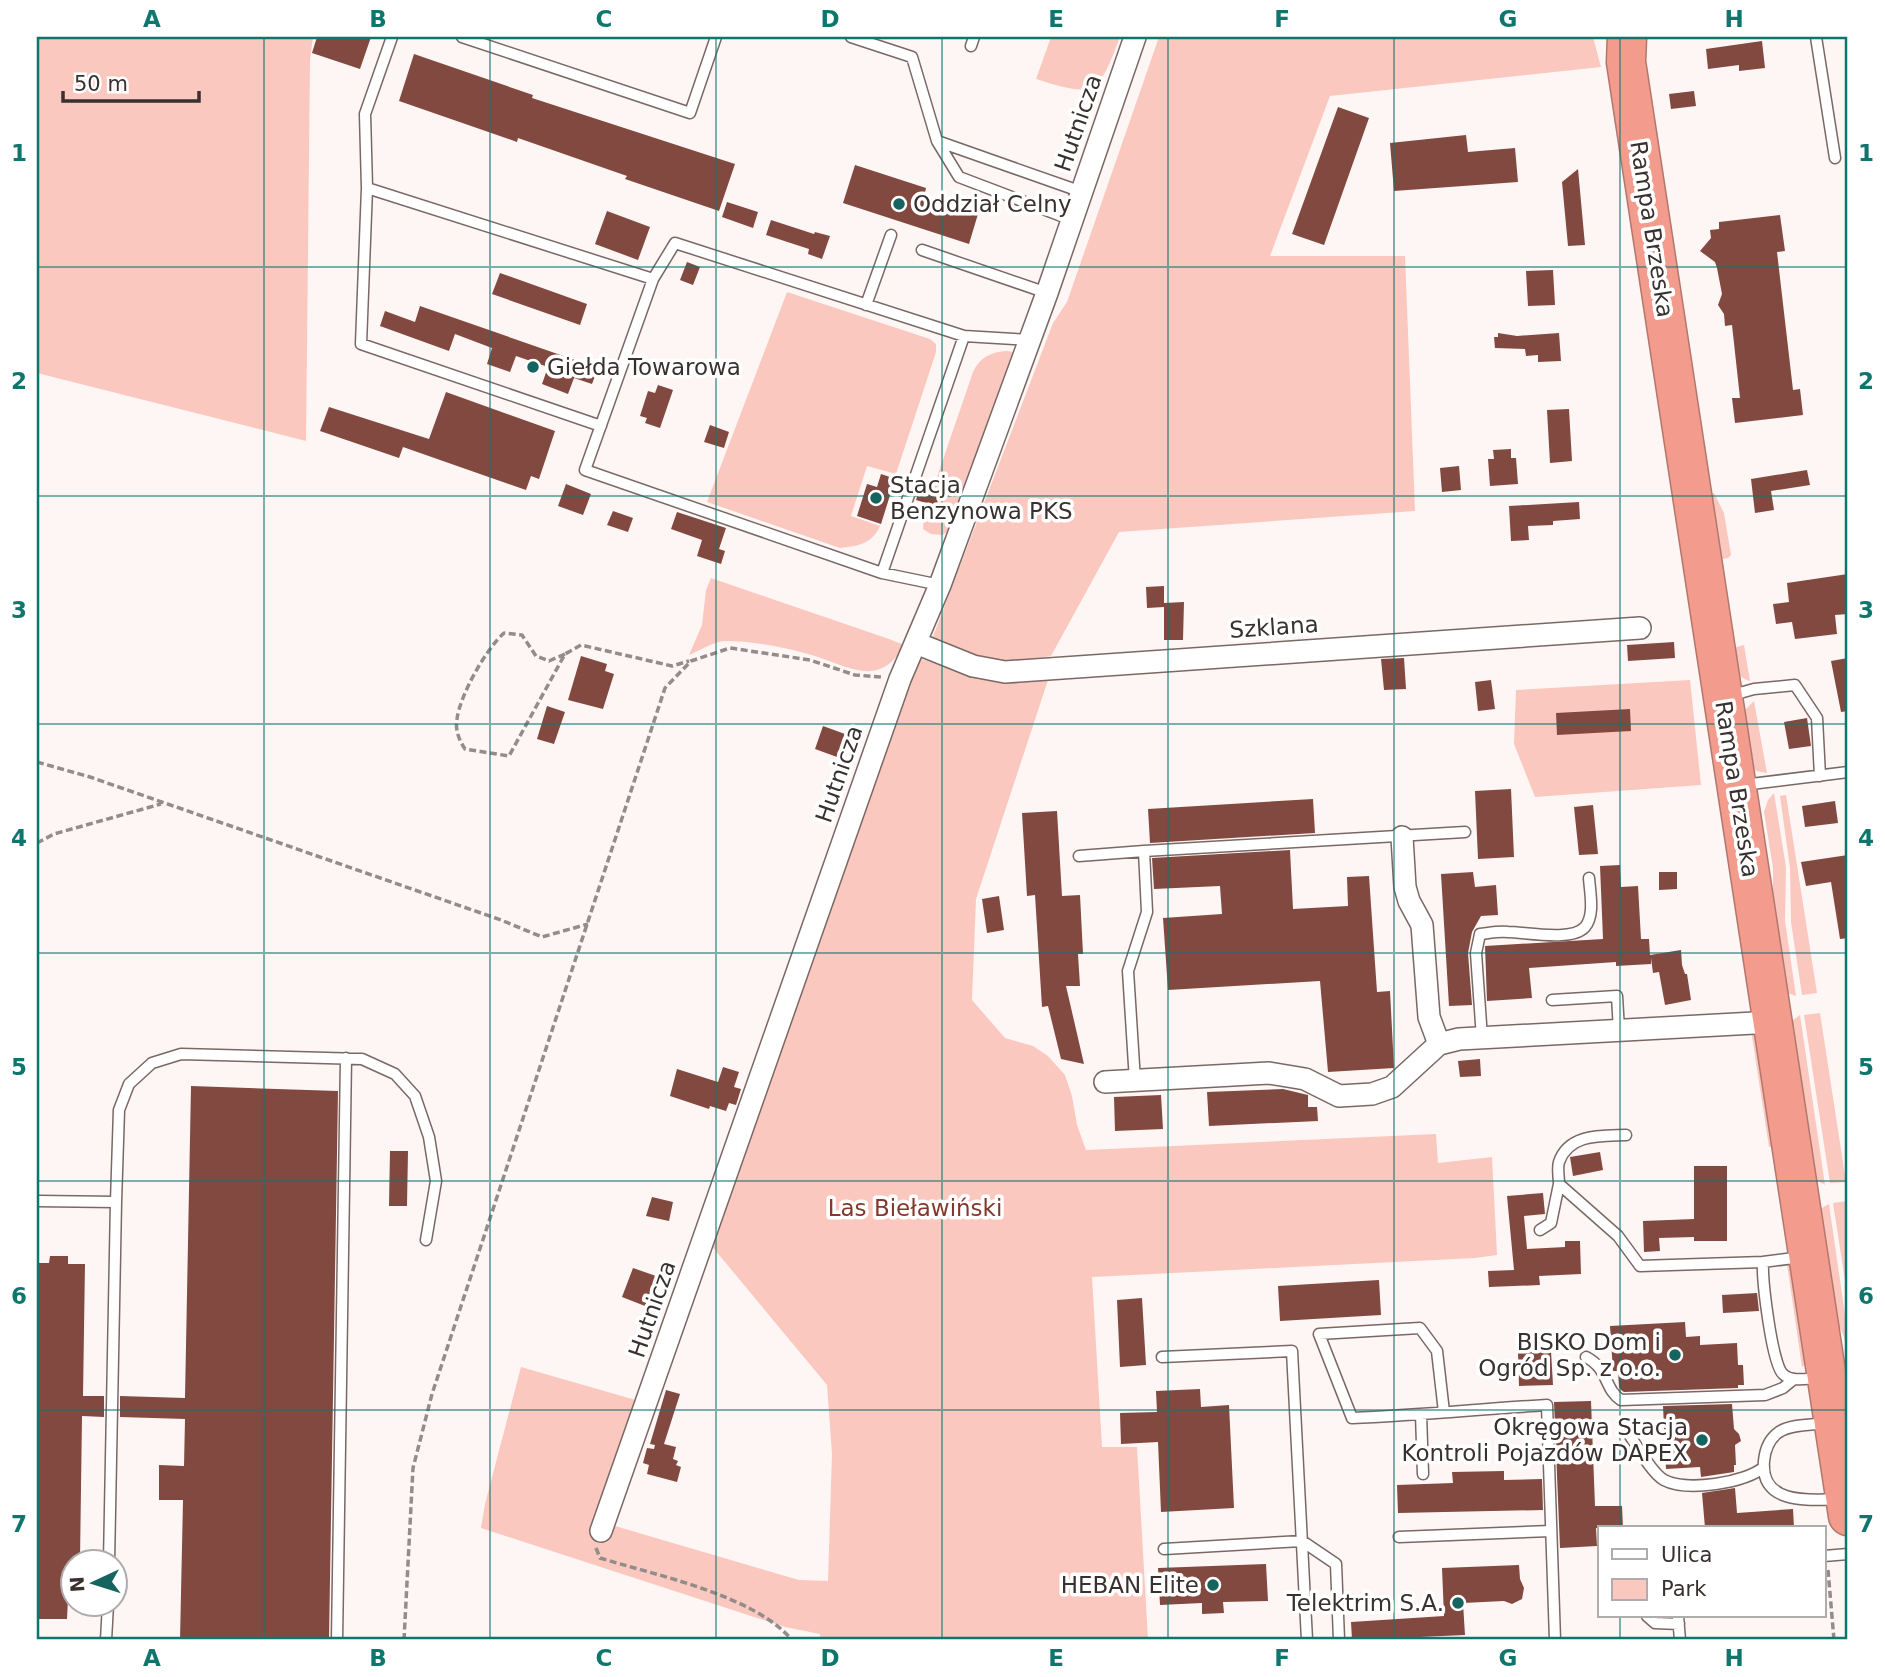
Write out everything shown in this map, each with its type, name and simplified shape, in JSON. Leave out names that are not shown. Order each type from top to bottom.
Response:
[{"type":"highway","name":"Rampa Brzeska","points":[[1623,45],[1808,1257],[1810,1378],[1834,1422],[1846,1498]]},
{"type":"street","name":"Hutnicza","points":[[601,1531],[900,679],[940,585],[1030,340],[1135,37]]},
{"type":"street","name":"Szklana","points":[[916,643],[973,666],[1005,672],[1640,628]]},
{"type":"street","points":[[1402,837],[1405,887],[1422,925],[1429,1017],[1439,1044]]},
{"type":"street","points":[[1105,1082],[1269,1073],[1305,1079],[1339,1096],[1372,1094],[1392,1087],[1439,1044],[1459,1039],[1773,1022]]},
{"type":"lane","points":[[393,37],[365,114],[367,188],[361,344],[601,426]]},
{"type":"lane","points":[[461,37],[690,113],[716,37]]},
{"type":"lane","points":[[851,37],[912,57],[937,141],[959,177],[1072,220]]},
{"type":"lane","points":[[1816,37],[1835,158]]},
{"type":"lane","points":[[937,141],[1082,191]]},
{"type":"lane","points":[[367,188],[653,279]]},
{"type":"lane","points":[[866,305],[891,234]]},
{"type":"lane","points":[[940,585],[882,573],[585,470],[653,279],[675,243],[964,336],[1030,340]]},
{"type":"lane","points":[[922,250],[1047,293]]},
{"type":"lane","points":[[882,573],[964,336]]},
{"type":"lane","points":[[1723,698],[1754,689],[1796,685],[1817,718],[1820,776]]},
{"type":"lane","points":[[1737,786],[1848,772]]},
{"type":"lane","points":[[1079,856],[1465,832]]},
{"type":"lane","points":[[1135,1081],[1128,971],[1147,912],[1144,851]]},
{"type":"lane","points":[[1482,1038],[1476,953],[1480,933],[1549,935],[1578,932],[1586,926],[1591,911],[1588,878]]},
{"type":"lane","points":[[1552,1000],[1617,996],[1619,1030]]},
{"type":"lane","points":[[109,1548],[119,1110],[129,1084],[152,1063],[181,1054],[362,1059],[395,1074],[415,1097],[429,1137],[436,1181],[426,1240]]},
{"type":"lane","points":[[337,1640],[346,1058]]},
{"type":"lane","points":[[1540,1230],[1551,1223],[1559,1184],[1558,1163],[1568,1146],[1585,1138],[1626,1135]]},
{"type":"lane","points":[[1559,1184],[1618,1236],[1640,1266],[1763,1262],[1808,1257]]},
{"type":"lane","points":[[37,1201],[116,1202]]},
{"type":"lane","points":[[1763,1262],[1774,1359],[1782,1374],[1810,1378]]},
{"type":"lane","points":[[1444,1412],[1437,1351],[1420,1328],[1319,1334],[1352,1418],[1420,1414],[1547,1405],[1555,1640]]},
{"type":"lane","points":[[1162,1357],[1292,1351],[1307,1640]]},
{"type":"lane","points":[[1586,1357],[1597,1363],[1613,1395],[1621,1400],[1765,1395],[1810,1378]]},
{"type":"lane","points":[[1420,1414],[1423,1474]]},
{"type":"lane","points":[[1834,1422],[1787,1429],[1778,1433],[1769,1443],[1764,1467],[1771,1485],[1778,1493],[1788,1497],[1812,1500],[1846,1498]]},
{"type":"lane","points":[[1625,1428],[1663,1480],[1681,1484],[1736,1481],[1754,1475],[1764,1467]]},
{"type":"lane","points":[[1399,1537],[1551,1531]]},
{"type":"lane","points":[[1164,1549],[1302,1541],[1336,1564],[1339,1640]]},
{"type":"lane","points":[[1826,1556],[1848,1554]]},
{"type":"lane","points":[[106,1640],[107,1618]]},
{"type":"lane","points":[[1649,1618],[1655,1623],[1679,1620],[1680,1640]]},
{"type":"path","points":[[565,654],[509,756],[465,749],[458,737],[457,718],[482,657],[503,633],[522,635],[536,656],[549,661],[581,645],[671,666],[730,649],[810,660],[855,675],[900,679]]},
{"type":"path","points":[[404,1640],[413,1468],[432,1394],[665,688],[691,661]]},
{"type":"path","points":[[37,762],[90,776],[501,920],[542,937],[588,924]]},
{"type":"path","points":[[37,843],[54,834],[163,803]]},
{"type":"path","points":[[601,1531],[596,1549],[600,1558],[717,1594],[752,1611],[792,1640]]},
{"type":"path","points":[[1832,1602],[1834,1640]]},
{"type":"green space","points":[[37,37],[313,37],[310,60],[306,441],[37,373]]},
{"type":"green space","points":[[1051,37],[1120,37],[1100,81],[1092,87],[1071,89],[1036,79]]},
{"type":"green space","points":[[1159,37],[1593,37],[1601,67],[1330,96],[1270,256],[1405,256],[1415,511],[1119,532],[1051,656],[996,665],[932,639],[1053,323],[1067,302]]},
{"type":"green space","points":[[787,292],[930,339],[936,344],[936,352],[896,474],[867,466],[851,516],[880,526],[873,537],[858,545],[840,548],[707,502]]},
{"type":"green space","points":[[1013,352],[954,521],[943,535],[931,534],[923,529],[924,515],[973,372],[987,356]]},
{"type":"green space","points":[[1714,493],[1724,513],[1731,555],[1718,560],[1711,494]]},
{"type":"green space","points":[[711,578],[904,645],[883,668],[871,671],[846,667],[785,648],[744,642],[724,641],[689,655],[702,625],[706,590]]},
{"type":"green space","points":[[1744,645],[1750,681],[1741,676],[1735,664],[1733,648]]},
{"type":"green space","name":"Las Bieławiński","points":[[918,658],[982,678],[1049,677],[976,899],[972,1000],[1005,1038],[1033,1046],[1048,1056],[1065,1075],[1086,1150],[1436,1134],[1438,1163],[1492,1157],[1497,1255],[1092,1277],[1102,1447],[1137,1447],[1148,1640],[820,1640],[820,1634],[785,1627],[481,1528],[521,1367],[639,1401],[598,1521],[799,1580],[828,1581],[832,1454],[827,1385],[710,1244]]},
{"type":"green space","points":[[1690,680],[1701,785],[1535,797],[1514,744],[1516,690]]},
{"type":"green space","points":[[1754,701],[1767,773],[1756,771],[1752,765],[1744,711]]},
{"type":"green space","points":[[1774,793],[1786,867],[1785,921],[1796,996],[1787,993],[1773,927],[1773,868],[1764,812]]},
{"type":"green space","points":[[1786,795],[1817,993],[1802,995],[1791,922],[1790,868],[1780,796]]},
{"type":"green space","points":[[1820,1013],[1846,1182],[1830,1183],[1804,1015]]},
{"type":"green space","points":[[1800,1015],[1825,1185],[1814,1179],[1792,1021]]},
{"type":"green space","points":[[1751,1030],[1755,1030],[1775,1145],[1769,1147]]},
{"type":"green space","points":[[1848,1201],[1848,1300],[1833,1203]]},
{"type":"green space","points":[[1829,1204],[1848,1336],[1846,1348],[1833,1312],[1820,1209]]},
{"type":"green space","points":[[1787,1264],[1791,1266],[1808,1362],[1802,1367]]},
{"type":"building","points":[[317,37],[371,37],[360,69],[312,53]]},
{"type":"building","points":[[1762,41],[1765,68],[1739,71],[1739,65],[1708,69],[1706,49]]},
{"type":"building","points":[[414,54],[533,95],[532,98],[735,164],[719,211],[518,138],[517,142],[399,101]]},
{"type":"building","points":[[1694,91],[1696,106],[1671,109],[1669,94]]},
{"type":"building","points":[[1338,107],[1369,118],[1324,245],[1292,234]]},
{"type":"building","points":[[1466,135],[1468,152],[1515,148],[1518,182],[1394,191],[1390,143]]},
{"type":"building","name":"Oddział Celny","points":[[855,165],[926,188],[924,197],[978,214],[969,244],[843,203]]},
{"type":"building","points":[[1578,169],[1585,245],[1568,246],[1562,182]]},
{"type":"building","points":[[727,202],[758,212],[753,228],[722,217]]},
{"type":"building","points":[[607,211],[650,227],[638,260],[595,244]]},
{"type":"building","points":[[1780,215],[1785,251],[1777,252],[1793,390],[1800,389],[1803,415],[1735,423],[1732,398],[1740,398],[1732,325],[1725,326],[1724,314],[1718,305],[1722,294],[1715,262],[1700,251],[1711,238],[1710,230],[1719,229],[1719,222]]},
{"type":"building","points":[[771,220],[814,234],[815,232],[830,236],[822,259],[808,254],[809,249],[766,235]]},
{"type":"building","points":[[687,262],[700,267],[693,285],[680,280]]},
{"type":"building","points":[[1553,270],[1555,305],[1528,306],[1526,271]]},
{"type":"building","points":[[500,273],[587,304],[580,325],[492,294]]},
{"type":"building","points":[[420,306],[598,368],[592,384],[574,378],[568,394],[542,384],[548,367],[516,356],[510,372],[487,364],[492,348],[455,334],[449,351],[380,326],[385,311],[415,322]]},
{"type":"building","points":[[1498,333],[1517,336],[1559,333],[1561,361],[1538,362],[1538,355],[1526,356],[1525,349],[1495,348],[1494,337],[1498,337]]},
{"type":"building","points":[[658,385],[673,390],[660,428],[645,423],[647,418],[640,416],[648,391],[655,393]]},
{"type":"building","points":[[446,392],[555,431],[539,479],[531,476],[526,490],[403,447],[399,458],[320,431],[329,407],[429,439]]},
{"type":"building","points":[[1569,409],[1572,461],[1550,463],[1547,410]]},
{"type":"building","points":[[710,425],[729,432],[724,448],[704,442]]},
{"type":"building","points":[[1511,449],[1511,458],[1516,458],[1518,484],[1490,486],[1488,459],[1494,459],[1493,450]]},
{"type":"building","points":[[1459,466],[1461,490],[1442,492],[1440,468]]},
{"type":"building","points":[[1807,470],[1810,485],[1771,491],[1774,510],[1755,513],[1751,479]]},
{"type":"building","name":"Stacja Benzynowa PKS","points":[[881,474],[905,482],[901,495],[891,492],[881,524],[857,516],[867,484],[877,487]]},
{"type":"building","points":[[566,484],[591,494],[583,515],[558,506]]},
{"type":"building","points":[[920,487],[940,493],[936,506],[916,500]]},
{"type":"building","points":[[1579,502],[1580,519],[1553,521],[1553,525],[1528,526],[1529,540],[1511,541],[1509,506]]},
{"type":"building","points":[[613,511],[633,518],[628,532],[607,525]]},
{"type":"building","points":[[677,512],[726,528],[719,549],[725,551],[721,564],[697,556],[702,540],[671,529]]},
{"type":"building","points":[[1848,574],[1848,614],[1835,615],[1837,634],[1795,639],[1792,622],[1776,624],[1773,604],[1789,602],[1787,583]]},
{"type":"building","points":[[1164,586],[1164,603],[1184,602],[1183,640],[1164,640],[1164,607],[1147,608],[1146,587]]},
{"type":"building","points":[[1674,642],[1675,658],[1628,661],[1627,645]]},
{"type":"building","points":[[581,656],[607,664],[605,671],[614,674],[603,709],[568,700]]},
{"type":"building","points":[[1404,658],[1406,689],[1384,690],[1381,659]]},
{"type":"building","points":[[1848,658],[1848,711],[1841,712],[1831,661]]},
{"type":"building","points":[[1491,680],[1495,709],[1478,711],[1475,682]]},
{"type":"building","points":[[547,706],[565,712],[554,744],[537,739]]},
{"type":"building","points":[[1630,709],[1631,731],[1557,735],[1556,713]]},
{"type":"building","points":[[1807,718],[1811,746],[1789,749],[1784,722]]},
{"type":"building","points":[[823,726],[845,734],[837,757],[815,749]]},
{"type":"building","points":[[1511,789],[1514,857],[1478,859],[1475,791]]},
{"type":"building","points":[[1313,799],[1315,833],[1150,843],[1148,809]]},
{"type":"building","points":[[1835,801],[1838,823],[1805,827],[1802,806]]},
{"type":"building","points":[[1593,805],[1598,854],[1579,855],[1574,807]]},
{"type":"building","points":[[1057,811],[1062,896],[1080,895],[1083,954],[1078,954],[1080,986],[1066,986],[1084,1064],[1061,1059],[1048,1006],[1042,1007],[1035,895],[1027,896],[1022,813]]},
{"type":"building","points":[[1290,850],[1293,909],[1348,906],[1347,877],[1369,876],[1377,992],[1390,991],[1394,1068],[1328,1072],[1320,981],[1168,990],[1163,918],[1222,914],[1220,886],[1154,889],[1152,858]]},
{"type":"building","points":[[1848,855],[1848,938],[1840,939],[1831,882],[1806,886],[1801,862]]},
{"type":"building","points":[[1620,865],[1621,887],[1638,886],[1641,939],[1649,939],[1650,955],[1681,950],[1691,1000],[1665,1005],[1659,972],[1653,973],[1651,958],[1651,964],[1616,966],[1616,962],[1529,968],[1532,998],[1487,1001],[1485,946],[1603,939],[1600,866]]},
{"type":"building","points":[[1473,872],[1475,887],[1496,885],[1498,915],[1481,916],[1472,932],[1468,953],[1472,1005],[1449,1006],[1441,874]]},
{"type":"building","points":[[1659,872],[1677,872],[1677,889],[1659,890]]},
{"type":"building","points":[[999,896],[1004,930],[987,933],[982,899]]},
{"type":"building","points":[[1480,1059],[1481,1076],[1460,1077],[1458,1061]]},
{"type":"building","points":[[723,1067],[739,1072],[734,1087],[741,1089],[736,1105],[729,1103],[726,1111],[710,1106],[709,1109],[670,1096],[677,1069],[718,1082]]},
{"type":"building","points":[[191,1086],[338,1091],[329,1640],[180,1640],[183,1500],[159,1500],[159,1465],[184,1466],[185,1419],[120,1417],[120,1396],[185,1398]]},
{"type":"building","points":[[1283,1089],[1308,1095],[1308,1107],[1317,1107],[1318,1121],[1209,1126],[1207,1092]]},
{"type":"building","points":[[1161,1095],[1163,1129],[1115,1131],[1114,1097]]},
{"type":"building","points":[[390,1151],[408,1151],[407,1206],[389,1206]]},
{"type":"building","points":[[1600,1152],[1603,1170],[1573,1176],[1570,1157]]},
{"type":"building","points":[[1694,1166],[1727,1166],[1727,1241],[1694,1241],[1694,1237],[1659,1238],[1660,1251],[1644,1252],[1643,1221],[1694,1219]]},
{"type":"building","points":[[1543,1193],[1545,1214],[1524,1216],[1527,1249],[1565,1247],[1565,1241],[1580,1241],[1581,1274],[1539,1276],[1540,1285],[1489,1287],[1488,1271],[1514,1270],[1507,1196]]},
{"type":"building","points":[[652,1197],[673,1202],[669,1221],[646,1216]]},
{"type":"building","points":[[50,1256],[68,1256],[68,1264],[85,1264],[83,1396],[104,1396],[104,1417],[82,1416],[80,1548],[60,1548],[60,1618],[67,1619],[37,1619],[37,1263],[49,1263]]},
{"type":"building","points":[[633,1268],[656,1276],[645,1306],[622,1297]]},
{"type":"building","points":[[1379,1280],[1381,1315],[1280,1321],[1278,1286]]},
{"type":"building","points":[[1757,1293],[1759,1311],[1723,1313],[1722,1295]]},
{"type":"building","points":[[1142,1298],[1146,1365],[1120,1367],[1117,1300]]},
{"type":"building","name":"BISKO Dom i Ogród Sp. z o.o.","points":[[1685,1322],[1686,1337],[1700,1336],[1700,1345],[1737,1343],[1738,1365],[1743,1365],[1744,1385],[1738,1385],[1738,1388],[1621,1390],[1618,1371],[1613,1371],[1610,1326]]},
{"type":"building","points":[[1551,1351],[1553,1385],[1519,1386],[1518,1353]]},
{"type":"building","points":[[1200,1389],[1201,1407],[1229,1405],[1234,1508],[1161,1512],[1158,1442],[1121,1444],[1120,1413],[1157,1412],[1156,1391]]},
{"type":"building","points":[[666,1390],[680,1394],[664,1444],[676,1447],[673,1459],[678,1461],[676,1465],[681,1467],[677,1482],[647,1474],[649,1465],[643,1463],[647,1448],[654,1449],[655,1445],[650,1444]]},
{"type":"building","points":[[1591,1401],[1595,1506],[1622,1506],[1623,1526],[1598,1526],[1597,1546],[1560,1548],[1554,1402]]},
{"type":"building","name":"Okręgowa Stacja Kontroli Pojazdów DAPEX","points":[[1732,1404],[1734,1429],[1741,1441],[1735,1445],[1734,1472],[1701,1477],[1700,1467],[1666,1469],[1663,1406]]},
{"type":"building","points":[[1504,1471],[1504,1480],[1542,1479],[1543,1510],[1398,1513],[1397,1485],[1453,1483],[1452,1472]]},
{"type":"building","points":[[1735,1488],[1737,1513],[1793,1509],[1794,1526],[1705,1526],[1702,1493]]},
{"type":"building","name":"HEBAN Elite","points":[[1266,1564],[1268,1601],[1223,1602],[1224,1613],[1202,1614],[1202,1603],[1160,1605],[1158,1568]]},
{"type":"building","name":"Telektrim S.A.","points":[[1519,1565],[1524,1588],[1522,1599],[1512,1604],[1504,1601],[1463,1603],[1465,1635],[1352,1640],[1351,1622],[1444,1616],[1442,1568]]},
{"type":"place","name":"Oddział Celny","points":[[899,204]]},
{"type":"place","name":"Giełda Towarowa","points":[[533,367]]},
{"type":"place","name":"Stacja Benzynowa PKS","points":[[876,498]]},
{"type":"place","name":"BISKO Dom i Ogród Sp. z o.o.","points":[[1675,1355]]},
{"type":"place","name":"Okręgowa Stacja Kontroli Pojazdów DAPEX","points":[[1702,1440]]},
{"type":"place","name":"HEBAN Elite","points":[[1213,1585]]},
{"type":"place","name":"Telektrim S.A.","points":[[1458,1603]]}]
